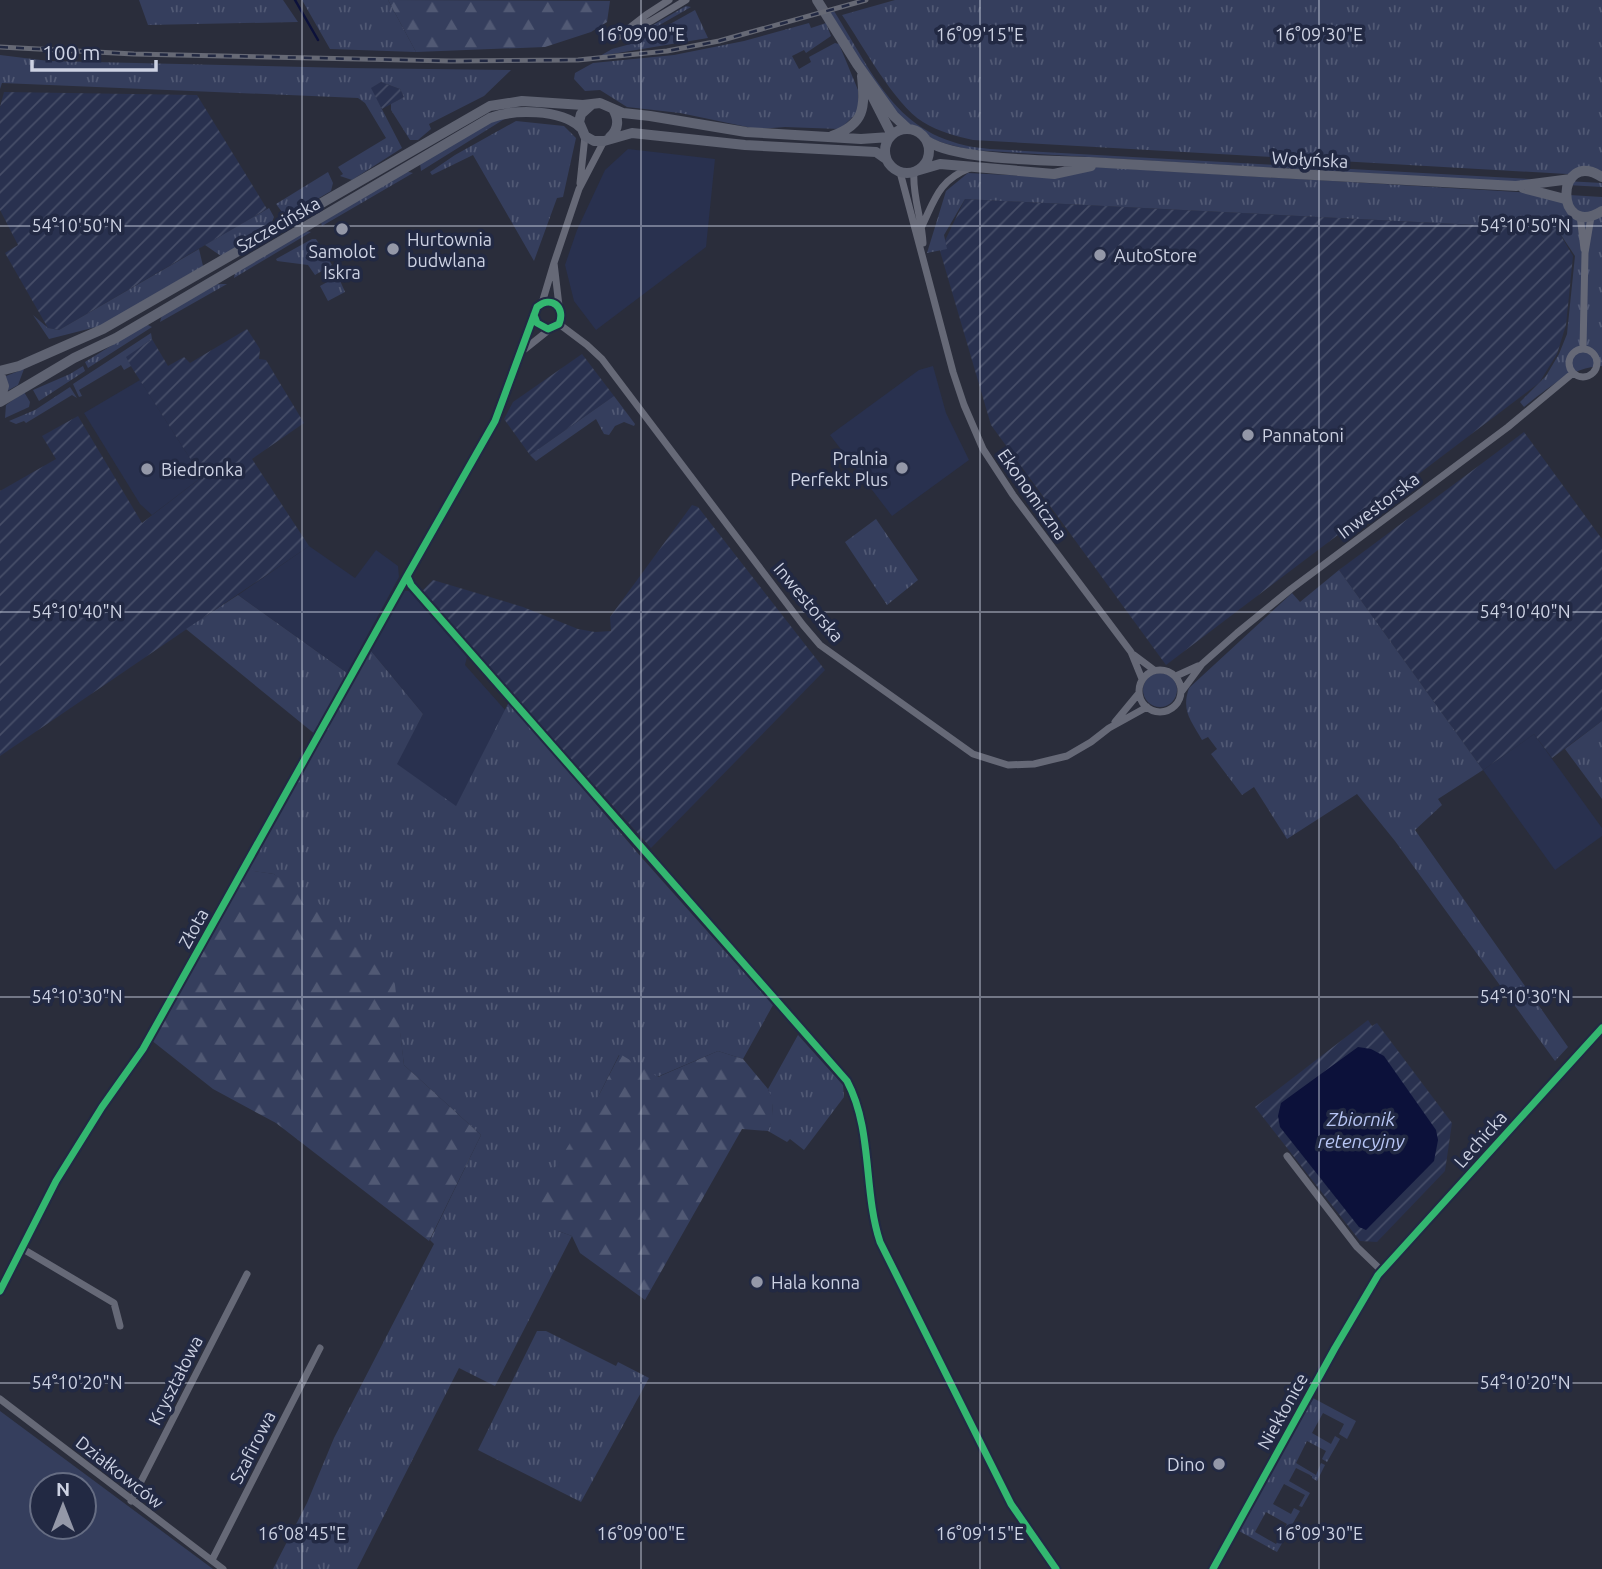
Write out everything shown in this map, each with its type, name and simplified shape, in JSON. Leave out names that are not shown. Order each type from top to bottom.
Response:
[{"type":"main road","points":[[817,0],[894,116],[926,141],[928,156],[923,167],[915,172],[900,172],[876,152],[745,145],[632,133],[594,141],[582,131],[581,114],[591,105],[604,104],[623,113],[746,132],[875,139],[908,129]]},
{"type":"main road","points":[[857,64],[891,136]]},
{"type":"main road","points":[[827,138],[853,126],[862,114],[862,76]]},
{"type":"main road","name":"Szczecińska","points":[[0,372],[103,330],[483,109],[511,101],[591,105]]},
{"type":"main road","points":[[607,139],[616,130],[618,121],[612,109]]},
{"type":"main road","name":"Szczecińska","points":[[0,401],[67,362],[116,338],[490,118],[516,112],[558,116],[572,121],[582,131]]},
{"type":"main road","points":[[886,159],[885,149],[891,136]]},
{"type":"main road","name":"Wołyńska","points":[[926,141],[934,146],[976,155],[1516,186],[1571,179],[1584,172],[1602,177]]},
{"type":"main road","name":"Wołyńska","points":[[915,172],[940,164],[1054,174],[1102,163]]},
{"type":"main road","points":[[1571,179],[1566,188],[1565,199],[1570,209],[1585,216],[1602,211]]},
{"type":"main road","name":"Wołyńska","points":[[1516,186],[1565,199]]},
{"type":"main road","points":[[0,372],[4,386],[0,401]]},
{"type":"street","points":[[670,0],[618,38],[651,22],[686,0]]},
{"type":"street","points":[[579,189],[582,131]]},
{"type":"street","points":[[542,303],[579,189],[607,139]]},
{"type":"street","points":[[922,227],[934,197],[947,181],[971,168]]},
{"type":"street","name":"Ekonomiczna","points":[[900,172],[953,372],[983,449],[1013,495],[1131,652],[1142,679]]},
{"type":"street","name":"Ekonomiczna","points":[[915,172],[914,187],[922,227],[923,254]]},
{"type":"street","points":[[1583,349],[1585,216]]},
{"type":"street","points":[[522,352],[536,338],[559,324],[562,316],[554,263]]},
{"type":"street","points":[[550,329],[540,326],[534,315],[537,307],[542,303],[552,302],[559,307]]},
{"type":"street","name":"Złota","points":[[0,1291],[56,1181],[102,1107],[143,1049],[495,421],[534,315]]},
{"type":"street","name":"Inwestorska","points":[[559,324],[602,359],[803,625],[835,658],[974,754],[1008,765],[1034,764],[1067,756],[1147,708]]},
{"type":"street","points":[[1583,349],[1594,354],[1596,366],[1588,375],[1580,376],[1573,373],[1569,365],[1570,357],[1575,351],[1583,349]]},
{"type":"street","name":"Inwestorska","points":[[1182,691],[1202,664],[1292,589],[1508,428],[1573,373]]},
{"type":"street","points":[[407,576],[418,595],[847,1082],[859,1114],[870,1200],[880,1242],[1011,1504],[1056,1569]]},
{"type":"street","name":"Ekonomiczna","points":[[1131,652],[1154,670]]},
{"type":"street","name":"Inwestorska","points":[[1176,676],[1202,664]]},
{"type":"street","points":[[1154,670],[1166,670],[1176,676],[1182,691],[1178,702],[1171,709],[1160,712],[1147,708],[1139,693],[1142,679],[1154,670]]},
{"type":"street","name":"Inwestorska","points":[[1110,728],[1139,693]]},
{"type":"street","name":"Lechicka","points":[[1382,1271],[1602,1028]]},
{"type":"street","points":[[1287,1156],[1357,1247],[1382,1271]]},
{"type":"street","points":[[23,1249],[114,1303],[120,1326]]},
{"type":"street","name":"Niekłonice","points":[[1213,1569],[1360,1303],[1382,1271]]},
{"type":"street","name":"Kryształowa","points":[[131,1502],[247,1274]]},
{"type":"street","name":"Szafirowa","points":[[212,1560],[320,1348]]},
{"type":"street","name":"Działkowców","points":[[0,1399],[131,1502],[223,1569]]},
{"type":"shaded area","points":[[381,82],[400,89],[404,97],[382,109],[370,88]]},
{"type":"shaded area","points":[[4,92],[197,95],[267,209],[59,330],[48,328],[5,253],[18,245],[0,210],[0,107]]},
{"type":"shaded area","points":[[628,149],[715,159],[706,247],[596,330],[574,301],[565,265],[577,230],[605,170]]},
{"type":"shaded area","points":[[965,199],[1557,229],[1573,256],[1566,325],[1557,354],[1539,383],[1166,665],[991,425],[940,251]]},
{"type":"shaded area","points":[[247,329],[260,349],[259,359],[266,360],[304,423],[252,459],[309,546],[0,756],[0,491],[56,459],[42,436],[78,416],[142,523],[202,477],[125,357],[152,339],[168,366],[184,357],[190,363]]},
{"type":"shaded area","points":[[582,354],[614,396],[530,455],[504,419],[513,402]]},
{"type":"shaded area","points":[[933,366],[946,413],[969,460],[892,516],[830,435],[919,370]]},
{"type":"shaded area","points":[[140,380],[202,477],[152,515],[140,504],[84,413]]},
{"type":"shaded area","points":[[1524,432],[1602,539],[1602,721],[1552,758],[1534,734],[1483,770],[1339,570]]},
{"type":"shaded area","points":[[692,505],[698,507],[825,670],[651,848],[422,591],[433,580],[523,607],[578,629],[611,631],[610,617]]},
{"type":"shaded area","points":[[309,546],[355,578],[376,550],[398,566],[399,577],[347,673],[238,595]]},
{"type":"shaded area","points":[[404,591],[410,591],[467,657],[465,665],[506,711],[456,807],[396,764],[423,714],[371,651]]},
{"type":"shaded area","points":[[1534,734],[1602,828],[1602,836],[1555,870],[1483,770]]},
{"type":"shaded area","name":"Zbiornik retencyjny","points":[[1368,1020],[1372,1026],[1377,1023],[1452,1123],[1445,1171],[1377,1242],[1360,1241],[1255,1107]]},
{"type":"green space","points":[[139,0],[283,0],[298,22],[148,25]]},
{"type":"green space","points":[[302,0],[388,0],[416,52],[330,49]]},
{"type":"green space","points":[[388,0],[610,1],[607,22],[591,32],[545,47],[416,52]]},
{"type":"green space","points":[[895,0],[1602,0],[1602,176],[973,140],[960,137],[923,122],[901,102],[842,15]]},
{"type":"green space","points":[[686,6],[691,7],[637,38],[625,41]]},
{"type":"green space","points":[[695,10],[708,38],[600,56],[612,49],[638,42]]},
{"type":"green space","points":[[834,11],[878,83],[894,103],[912,120],[933,134],[959,144],[990,149],[1602,183],[1602,187],[971,150],[930,138],[896,112],[871,80],[830,12]]},
{"type":"green space","points":[[809,23],[811,28],[826,23],[831,36],[806,53],[804,50],[792,56],[799,69],[811,62],[809,57],[835,43],[839,44],[858,90],[858,112],[840,129],[757,129],[680,113],[627,107],[600,90],[585,91],[574,79],[575,73],[593,63],[674,55],[744,41]]},
{"type":"green space","points":[[0,55],[49,61],[511,70],[484,96],[429,124],[431,129],[418,140],[410,140],[391,110],[391,104],[404,97],[400,89],[381,82],[371,88],[402,148],[352,180],[340,176],[343,174],[338,167],[386,138],[365,103],[358,98],[2,83],[0,89]]},
{"type":"green space","points":[[508,110],[519,110],[421,171],[420,163]]},
{"type":"green space","points":[[516,121],[564,126],[576,138],[563,197],[557,198],[534,261],[473,155],[432,175],[430,172]]},
{"type":"green space","points":[[1097,167],[1602,197],[1602,366],[1580,370],[1570,375],[1524,407],[1520,402],[1546,376],[1567,334],[1575,256],[1557,229],[965,199],[944,235],[947,249],[927,253],[946,191],[968,173],[1051,177]]},
{"type":"green space","points":[[405,171],[413,173],[322,226],[321,223]]},
{"type":"green space","points":[[328,172],[333,183],[331,191],[292,214],[282,212],[276,204]]},
{"type":"green space","points":[[269,208],[274,217],[270,227],[221,256],[205,245]]},
{"type":"green space","points":[[305,231],[311,232],[234,278],[235,272]]},
{"type":"green space","points":[[316,239],[332,265],[315,275],[308,265],[277,261],[276,259]]},
{"type":"green space","points":[[199,249],[203,266],[100,326],[49,339],[33,315],[48,328],[59,330]]},
{"type":"green space","points":[[338,276],[345,292],[328,301],[320,286]]},
{"type":"green space","points":[[217,284],[227,284],[160,322],[162,315]]},
{"type":"green space","points":[[146,324],[152,327],[88,368],[85,362]]},
{"type":"green space","points":[[151,333],[152,339],[126,357],[131,366],[124,370],[121,365],[79,390],[82,396],[79,397],[73,384]]},
{"type":"green space","points":[[83,366],[85,371],[39,401],[33,390]]},
{"type":"green space","points":[[24,369],[18,385],[7,391],[6,376]]},
{"type":"green space","points":[[70,387],[77,398],[72,395],[26,423],[24,421],[16,424],[9,421],[35,410]]},
{"type":"green space","points":[[24,392],[30,402],[29,407],[5,418],[6,405]]},
{"type":"green space","points":[[614,396],[634,426],[624,422],[615,426],[609,435],[604,434],[596,419],[536,461],[530,455]]},
{"type":"green space","points":[[876,519],[918,580],[887,605],[845,542]]},
{"type":"green space","points":[[1339,570],[1483,770],[1438,799],[1442,805],[1415,830],[1568,1047],[1555,1061],[1395,841],[1357,794],[1287,839],[1254,787],[1242,795],[1211,754],[1217,749],[1208,737],[1202,740],[1188,715],[1186,703],[1189,688],[1292,593],[1300,602]]},
{"type":"green space","points":[[238,595],[347,673],[356,676],[371,651],[423,714],[397,764],[456,806],[509,702],[642,858],[773,1005],[743,1059],[718,1051],[657,1077],[619,1055],[599,1095],[558,1231],[572,1236],[495,1386],[459,1368],[357,1569],[273,1569],[307,1503],[334,1438],[434,1244],[430,1240],[481,1135],[404,1065],[393,976],[274,874],[253,871],[245,861],[316,735],[186,629]]},
{"type":"green space","points":[[1160,673],[1172,678],[1177,690],[1172,702],[1160,707],[1148,702],[1143,690],[1148,678]]},
{"type":"green space","points":[[1602,721],[1602,799],[1565,749]]},
{"type":"green space","points":[[245,861],[254,871],[274,874],[322,906],[394,976],[404,1065],[481,1135],[429,1241],[276,1123],[213,1089],[146,1036]]},
{"type":"green space","points":[[798,1035],[843,1085],[844,1097],[804,1150],[790,1139],[787,1142],[768,1131],[772,1110],[768,1089]]},
{"type":"green space","points":[[718,1051],[743,1059],[768,1089],[772,1099],[773,1118],[768,1131],[742,1129],[645,1300],[580,1253],[572,1236],[558,1231],[539,1210],[539,1194],[599,1095],[620,1054],[658,1077]]},
{"type":"green space","points":[[537,1331],[546,1331],[616,1366],[618,1362],[649,1378],[581,1502],[478,1450]]},
{"type":"green space","points":[[1313,1398],[1356,1421],[1347,1439],[1339,1434],[1344,1424],[1323,1413],[1312,1433],[1331,1444],[1335,1436],[1340,1439],[1327,1462],[1322,1459],[1326,1451],[1307,1441],[1296,1463],[1316,1475],[1321,1463],[1325,1465],[1317,1481],[1296,1468],[1289,1481],[1310,1493],[1302,1507],[1299,1506],[1305,1495],[1284,1484],[1273,1504],[1291,1514],[1294,1508],[1300,1511],[1286,1535],[1282,1533],[1287,1524],[1266,1512],[1255,1532],[1276,1544],[1280,1537],[1285,1538],[1277,1552],[1239,1531]]},
{"type":"green space","points":[[0,1411],[81,1471],[28,1471],[28,1541],[98,1541],[98,1484],[213,1569],[0,1569]]},
{"type":"water","name":"Zbiornik retencyjny","points":[[1358,1047],[1371,1049],[1384,1056],[1436,1130],[1438,1140],[1434,1161],[1366,1230],[1359,1227],[1280,1127],[1278,1116],[1281,1103]]},
{"type":"waterway","points":[[295,0],[318,40]]},
{"type":"railway","points":[[0,47],[134,54],[451,61],[578,60],[667,51],[719,41],[866,0]]},
{"type":"cycle path","points":[[534,315],[537,323],[548,329],[559,324],[561,318],[559,308],[552,303],[547,302],[537,307],[495,421],[407,576],[411,585],[847,1081],[861,1120],[871,1202],[880,1242],[1011,1504],[1056,1569]]},
{"type":"cycle path","points":[[0,1291],[56,1181],[102,1107],[143,1049],[407,576]]},
{"type":"cycle path","points":[[1213,1569],[1378,1275],[1602,1028]]},
{"type":"place","name":"Samolot Iskra","points":[[342,229]]},
{"type":"place","name":"Hurtownia budwlana","points":[[393,249]]},
{"type":"place","name":"AutoStore","points":[[1100,255]]},
{"type":"place","name":"Pannatoni","points":[[1248,435]]},
{"type":"place","name":"Pralnia Perfekt Plus","points":[[902,468]]},
{"type":"place","name":"Biedronka","points":[[147,469]]},
{"type":"place","name":"Hala konna","points":[[757,1282]]},
{"type":"place","name":"Dino","points":[[1219,1464]]}]
